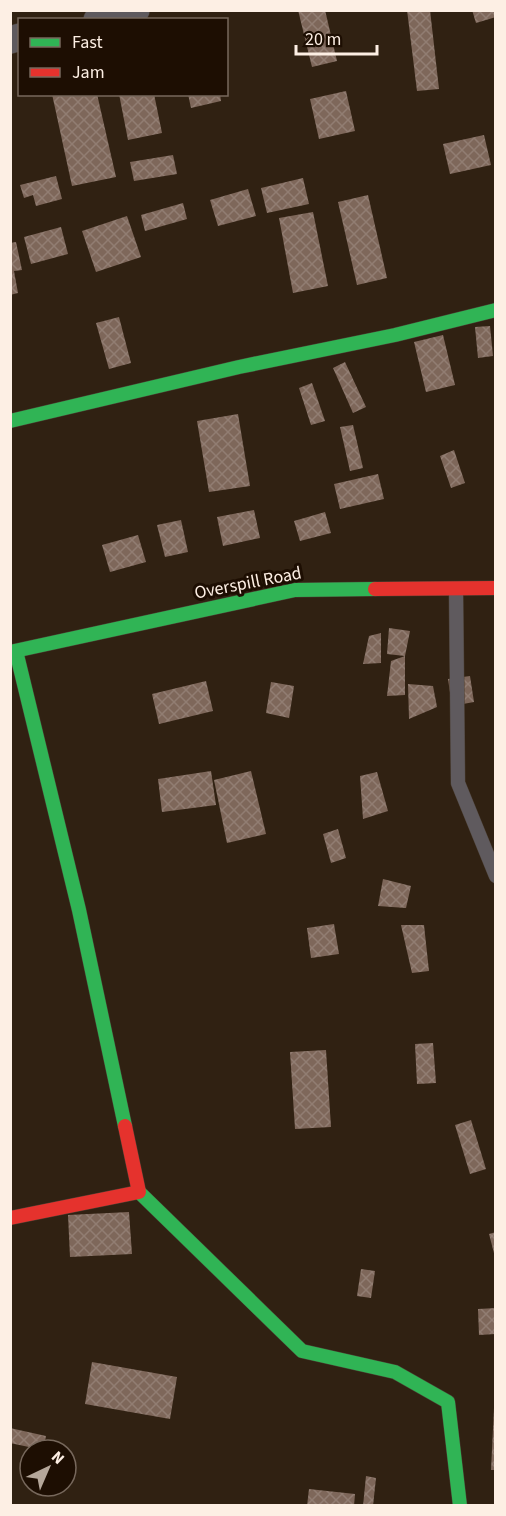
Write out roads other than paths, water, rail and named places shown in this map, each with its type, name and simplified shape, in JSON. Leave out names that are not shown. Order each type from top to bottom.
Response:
[{"type":"street","points":[[105,18],[136,10]]},
{"type":"street","points":[[10,421],[239,367],[395,335],[495,310]]},
{"type":"street","name":"Overspill Road","points":[[13,652],[295,590],[495,588]]},
{"type":"street","points":[[13,652],[79,910],[139,1192],[302,1351],[395,1372],[448,1402],[460,1506]]},
{"type":"street","points":[[10,1218],[139,1192]]},
{"type":"lane","points":[[456,588],[458,783],[495,876]]}]
